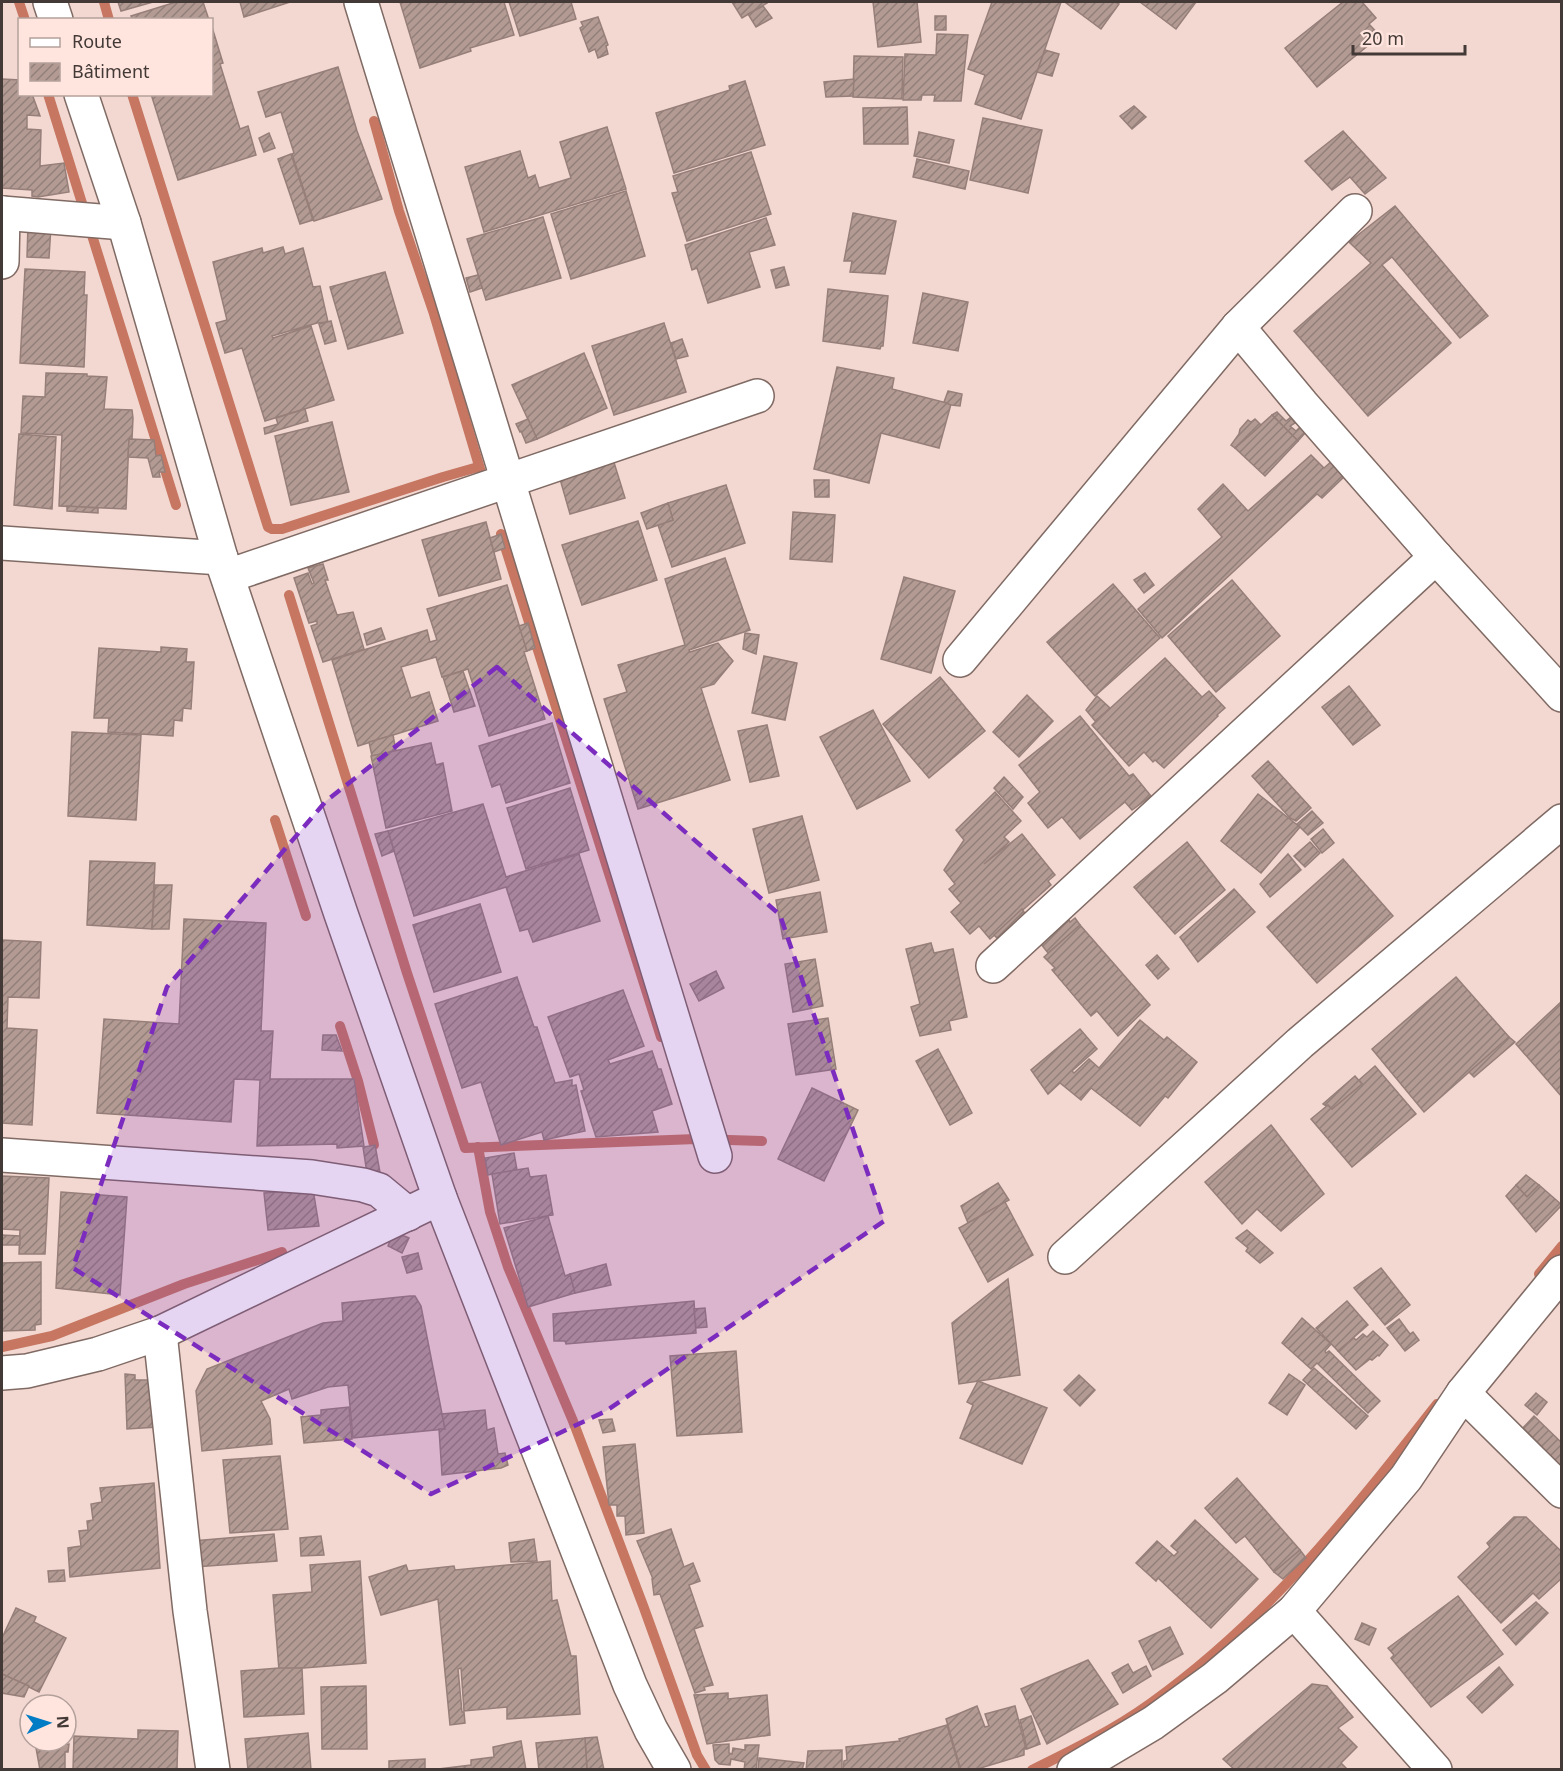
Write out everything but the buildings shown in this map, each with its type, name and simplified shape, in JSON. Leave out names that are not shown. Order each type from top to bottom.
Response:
[{"type":"street","points":[[50,2],[55,18]]},
{"type":"street","points":[[361,2],[715,1156]]},
{"type":"street","points":[[82,96],[124,223],[224,567],[440,1198],[630,1685],[651,1730],[674,1770]]},
{"type":"street","points":[[960,660],[1238,327],[1355,211]]},
{"type":"street","points":[[2,262],[2,213],[124,223]]},
{"type":"street","points":[[1238,327],[1436,557],[1560,689]]},
{"type":"street","points":[[2,543],[224,567],[509,481],[757,396]]},
{"type":"street","points":[[993,966],[1436,557]]},
{"type":"street","points":[[1065,1257],[1300,1043],[1562,821]]},
{"type":"street","points":[[2,1155],[312,1177],[363,1185],[379,1190],[408,1214]]},
{"type":"street","points":[[2,1373],[27,1371],[98,1354],[160,1333],[440,1198]]},
{"type":"street","points":[[1074,1770],[1153,1723],[1215,1678],[1294,1611],[1406,1478],[1463,1393],[1562,1272]]},
{"type":"street","points":[[160,1333],[190,1611],[213,1770]]},
{"type":"street","points":[[1463,1393],[1562,1491]]},
{"type":"street","points":[[1294,1611],[1435,1770]]},
{"type":"highlighted area","points":[[497,667],[780,915],[884,1221],[606,1411],[431,1494],[73,1268],[167,987],[326,801]]},
{"type":"waterway","points":[[19,2],[24,18]]},
{"type":"waterway","points":[[104,2],[108,18]]},
{"type":"waterway","points":[[49,96],[176,505]]},
{"type":"waterway","points":[[133,96],[268,527],[282,529],[478,467]]},
{"type":"waterway","points":[[374,121],[399,211],[434,314],[480,469]]},
{"type":"waterway","points":[[501,534],[661,1037]]},
{"type":"waterway","points":[[289,595],[407,973],[465,1148],[696,1139],[762,1141]]},
{"type":"waterway","points":[[275,820],[306,916]]},
{"type":"waterway","points":[[340,1026],[358,1081],[374,1145]]},
{"type":"waterway","points":[[478,1147],[490,1212],[508,1267],[573,1421],[697,1755],[706,1770]]},
{"type":"waterway","points":[[1539,1274],[1562,1246]]},
{"type":"waterway","points":[[2,1347],[52,1336],[184,1284],[282,1252]]},
{"type":"waterway","points":[[1032,1770],[1093,1739],[1137,1713],[1193,1671],[1233,1637],[1270,1601],[1339,1526],[1437,1404]]}]
